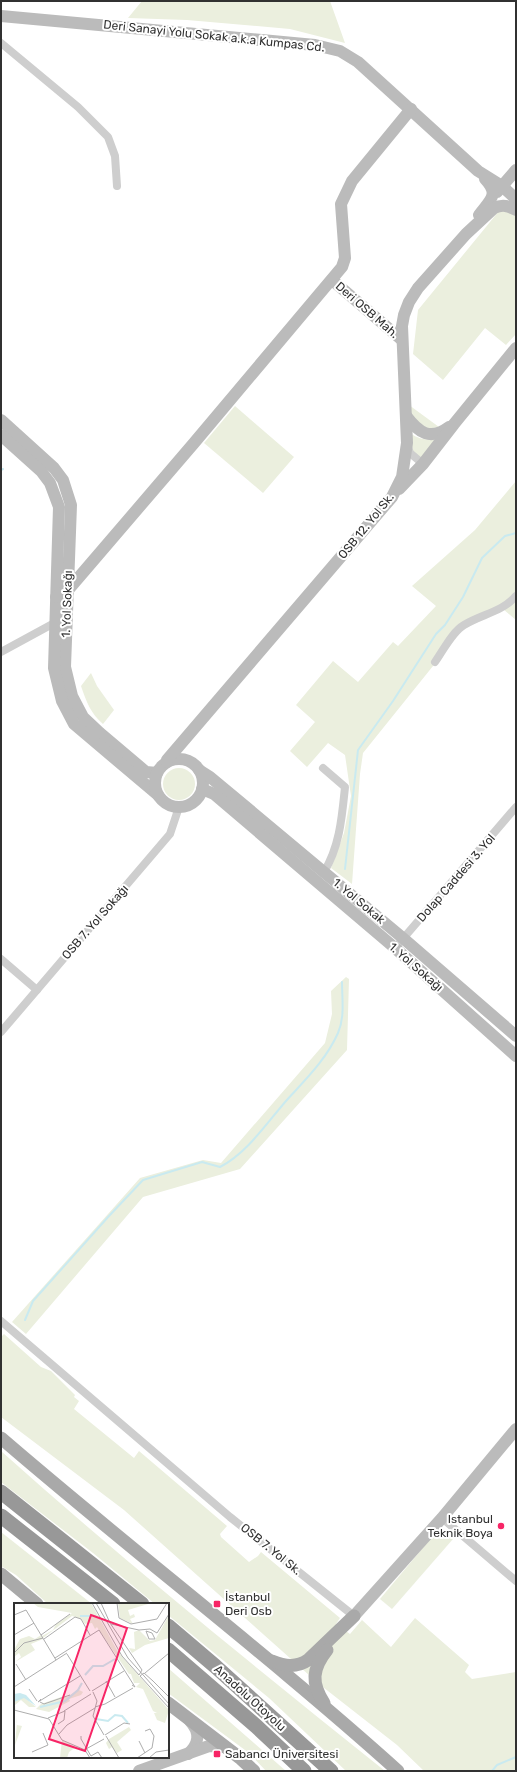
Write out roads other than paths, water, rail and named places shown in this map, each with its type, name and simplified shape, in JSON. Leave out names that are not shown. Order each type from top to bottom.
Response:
[{"type":"highway","points":[[1,1492],[141,1603]]},
{"type":"highway","points":[[1,1516],[112,1603]]},
{"type":"highway","name":"Anadolu Otoyolu","points":[[169,1627],[332,1771]]},
{"type":"highway","name":"Anadolu Otoyolu","points":[[169,1651],[256,1726],[304,1771]]},
{"type":"main road","points":[[1,1438],[79,1505],[328,1708],[398,1771]]},
{"type":"main road","points":[[1,1574],[36,1603]]},
{"type":"main road","points":[[264,1657],[290,1666],[303,1664],[354,1616]]},
{"type":"main road","points":[[328,1708],[318,1693],[316,1684],[316,1669],[323,1655],[354,1616]]},
{"type":"main road","points":[[169,1704],[240,1758],[254,1771]]},
{"type":"street","name":"Deri Sanayi Yolu Sokak a.k.a Kumpas Cd.","points":[[1,16],[321,46],[340,51],[358,62],[478,171],[507,178]]},
{"type":"street","points":[[1,43],[78,107],[108,137],[115,156],[117,186]]},
{"type":"street","points":[[56,597],[68,590],[342,267],[345,258],[341,204],[352,181],[411,109]]},
{"type":"street","points":[[478,171],[492,186],[494,192],[492,198]]},
{"type":"street","points":[[466,234],[507,178],[512,186],[516,199]]},
{"type":"street","points":[[466,234],[499,205],[505,205],[516,210]]},
{"type":"street","name":"OSB 12. Yol Sk.","points":[[167,762],[167,760],[392,496],[402,477],[407,443],[402,340],[404,315],[409,302],[418,288],[466,234]]},
{"type":"street","name":"Deri OSB Mah.","points":[[332,280],[402,340]]},
{"type":"street","points":[[392,496],[423,464],[516,348]]},
{"type":"street","points":[[406,416],[414,427],[428,435],[441,433],[454,424]]},
{"type":"street","name":"1. Yol Sokağı","points":[[1,420],[54,468],[63,480],[71,504],[68,590],[60,620],[65,667],[72,696],[83,717],[130,760],[146,772],[157,773]]},
{"type":"street","points":[[1,435],[40,471],[50,483],[58,507],[56,597],[60,620],[54,668],[62,701],[74,724],[170,806],[186,806],[194,802],[199,797],[203,783],[199,770],[195,765],[184,760],[172,760],[167,762],[157,773],[155,780],[158,795]]},
{"type":"street","points":[[407,443],[410,453],[423,464]]},
{"type":"street","points":[[435,662],[462,627],[501,608],[516,596]]},
{"type":"street","points":[[1,652],[60,620]]},
{"type":"street","points":[[184,760],[185,740]]},
{"type":"street","points":[[323,768],[345,787],[340,831],[324,872]]},
{"type":"street","name":"1. Yol Sokak","points":[[199,770],[210,777],[404,939],[516,1036]]},
{"type":"street","name":"1. Yol Sokağı","points":[[202,789],[214,794],[395,948],[516,1056]]},
{"type":"street","name":"OSB 7. Yol Sokağı","points":[[1,1032],[170,834],[178,807]]},
{"type":"street","name":"Dolap Caddesi 3. Yol","points":[[395,948],[516,807]]},
{"type":"street","points":[[1,959],[37,990]]},
{"type":"street","name":"OSB 7. Yol Sk.","points":[[1,1321],[230,1517],[354,1616]]},
{"type":"street","points":[[354,1616],[442,1518],[516,1429]]},
{"type":"street","points":[[442,1518],[516,1581]]},
{"type":"street","points":[[187,1718],[195,1726],[198,1733],[198,1741],[188,1754]]},
{"type":"street","points":[[138,1771],[209,1746],[226,1747]]},
{"type":"street","points":[[240,1758],[246,1771]]},
{"type":"waterway","points":[[345,869],[358,750],[393,701],[436,634],[445,625],[463,597],[482,558],[505,536],[516,533]]},
{"type":"waterway","points":[[25,1320],[33,1301],[143,1180],[202,1162],[220,1167],[239,1154],[256,1137],[315,1069],[333,1043],[342,1021],[342,982]]},
{"type":"waterway","points":[[492,1771],[497,1765],[516,1757]]},
{"type":"place","name":"Istanbul Teknik Boya","points":[[501,1526]]},
{"type":"place","name":"İstanbul Deri Osb","points":[[217,1604]]},
{"type":"place","name":"Sabancı Üniversitesi","points":[[217,1754]]}]
